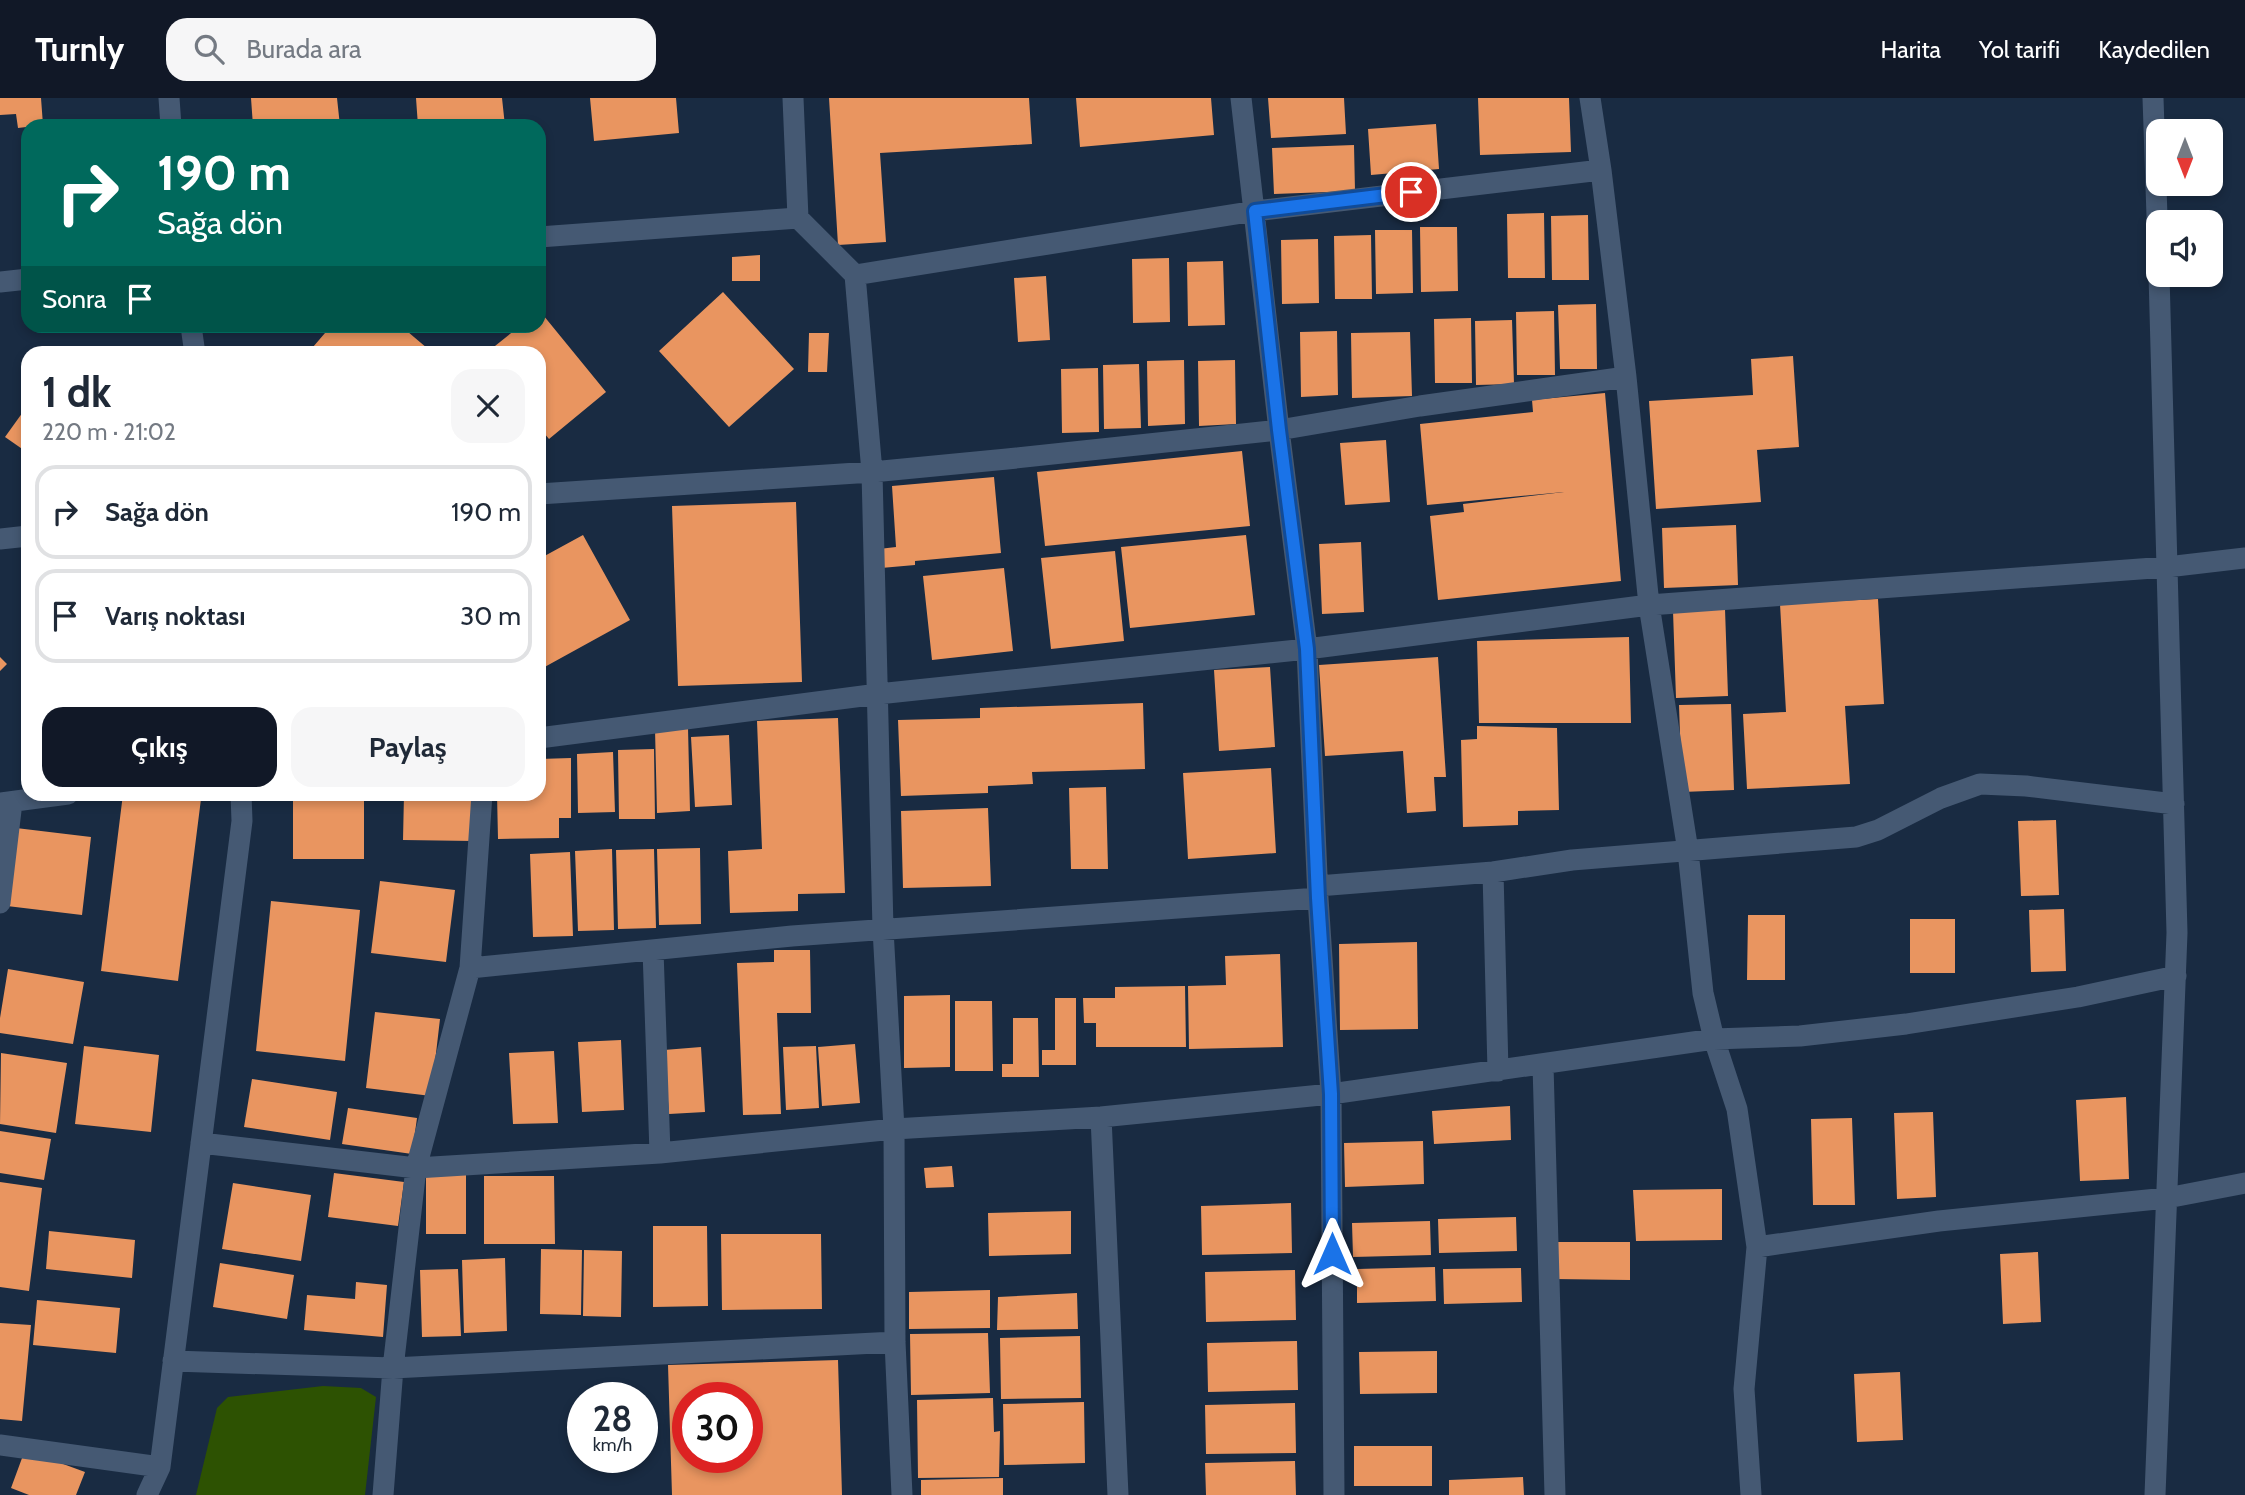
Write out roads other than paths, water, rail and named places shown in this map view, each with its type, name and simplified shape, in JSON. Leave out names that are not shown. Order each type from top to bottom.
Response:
[{"type":"street","points":[[169,98],[170,119]]},
{"type":"street","points":[[793,98],[798,218],[855,275],[872,472],[883,929],[894,1129],[895,1342],[902,1495]]},
{"type":"street","points":[[1241,98],[1307,649],[1318,892],[1331,1094],[1334,1495]]},
{"type":"street","points":[[1590,98],[1626,377],[1649,605],[1688,851],[1703,993],[1714,1040],[1737,1109],[1757,1247],[1744,1389],[1751,1495]]},
{"type":"street","points":[[2153,98],[2157,210]]},
{"type":"street","points":[[855,275],[1255,211],[1601,170]]},
{"type":"street","points":[[546,236],[798,218]]},
{"type":"street","points":[[0,282],[21,280]]},
{"type":"street","points":[[2155,1495],[2177,933],[2159,287]]},
{"type":"street","points":[[546,494],[872,472],[1279,430],[1420,406],[1626,377]]},
{"type":"street","points":[[0,539],[21,537]]},
{"type":"street","points":[[546,737],[878,694],[1307,649],[1649,605],[2167,567],[2245,558]]},
{"type":"street","points":[[470,968],[1318,892],[1573,860],[1856,837],[1878,830],[1941,798],[1980,784],[2026,786],[2174,804]]},
{"type":"street","points":[[147,1495],[160,1467],[242,821],[241,801]]},
{"type":"street","points":[[383,1495],[393,1368],[416,1168],[470,968],[482,801]]},
{"type":"street","points":[[0,903],[6,803]]},
{"type":"street","points":[[1493,872],[1498,1071]]},
{"type":"street","points":[[653,950],[660,1153]]},
{"type":"street","points":[[201,1143],[416,1168],[660,1153],[894,1129],[1101,1117],[1331,1094],[1714,1040],[1800,1036],[1906,1024],[2078,997],[2176,975]]},
{"type":"street","points":[[1543,1065],[1555,1495]]},
{"type":"street","points":[[1101,1117],[1118,1495]]},
{"type":"street","points":[[1757,1247],[1940,1221],[2167,1198],[2245,1183]]},
{"type":"street","points":[[173,1361],[393,1368],[895,1342]]},
{"type":"street","points":[[0,1445],[160,1467]]}]
